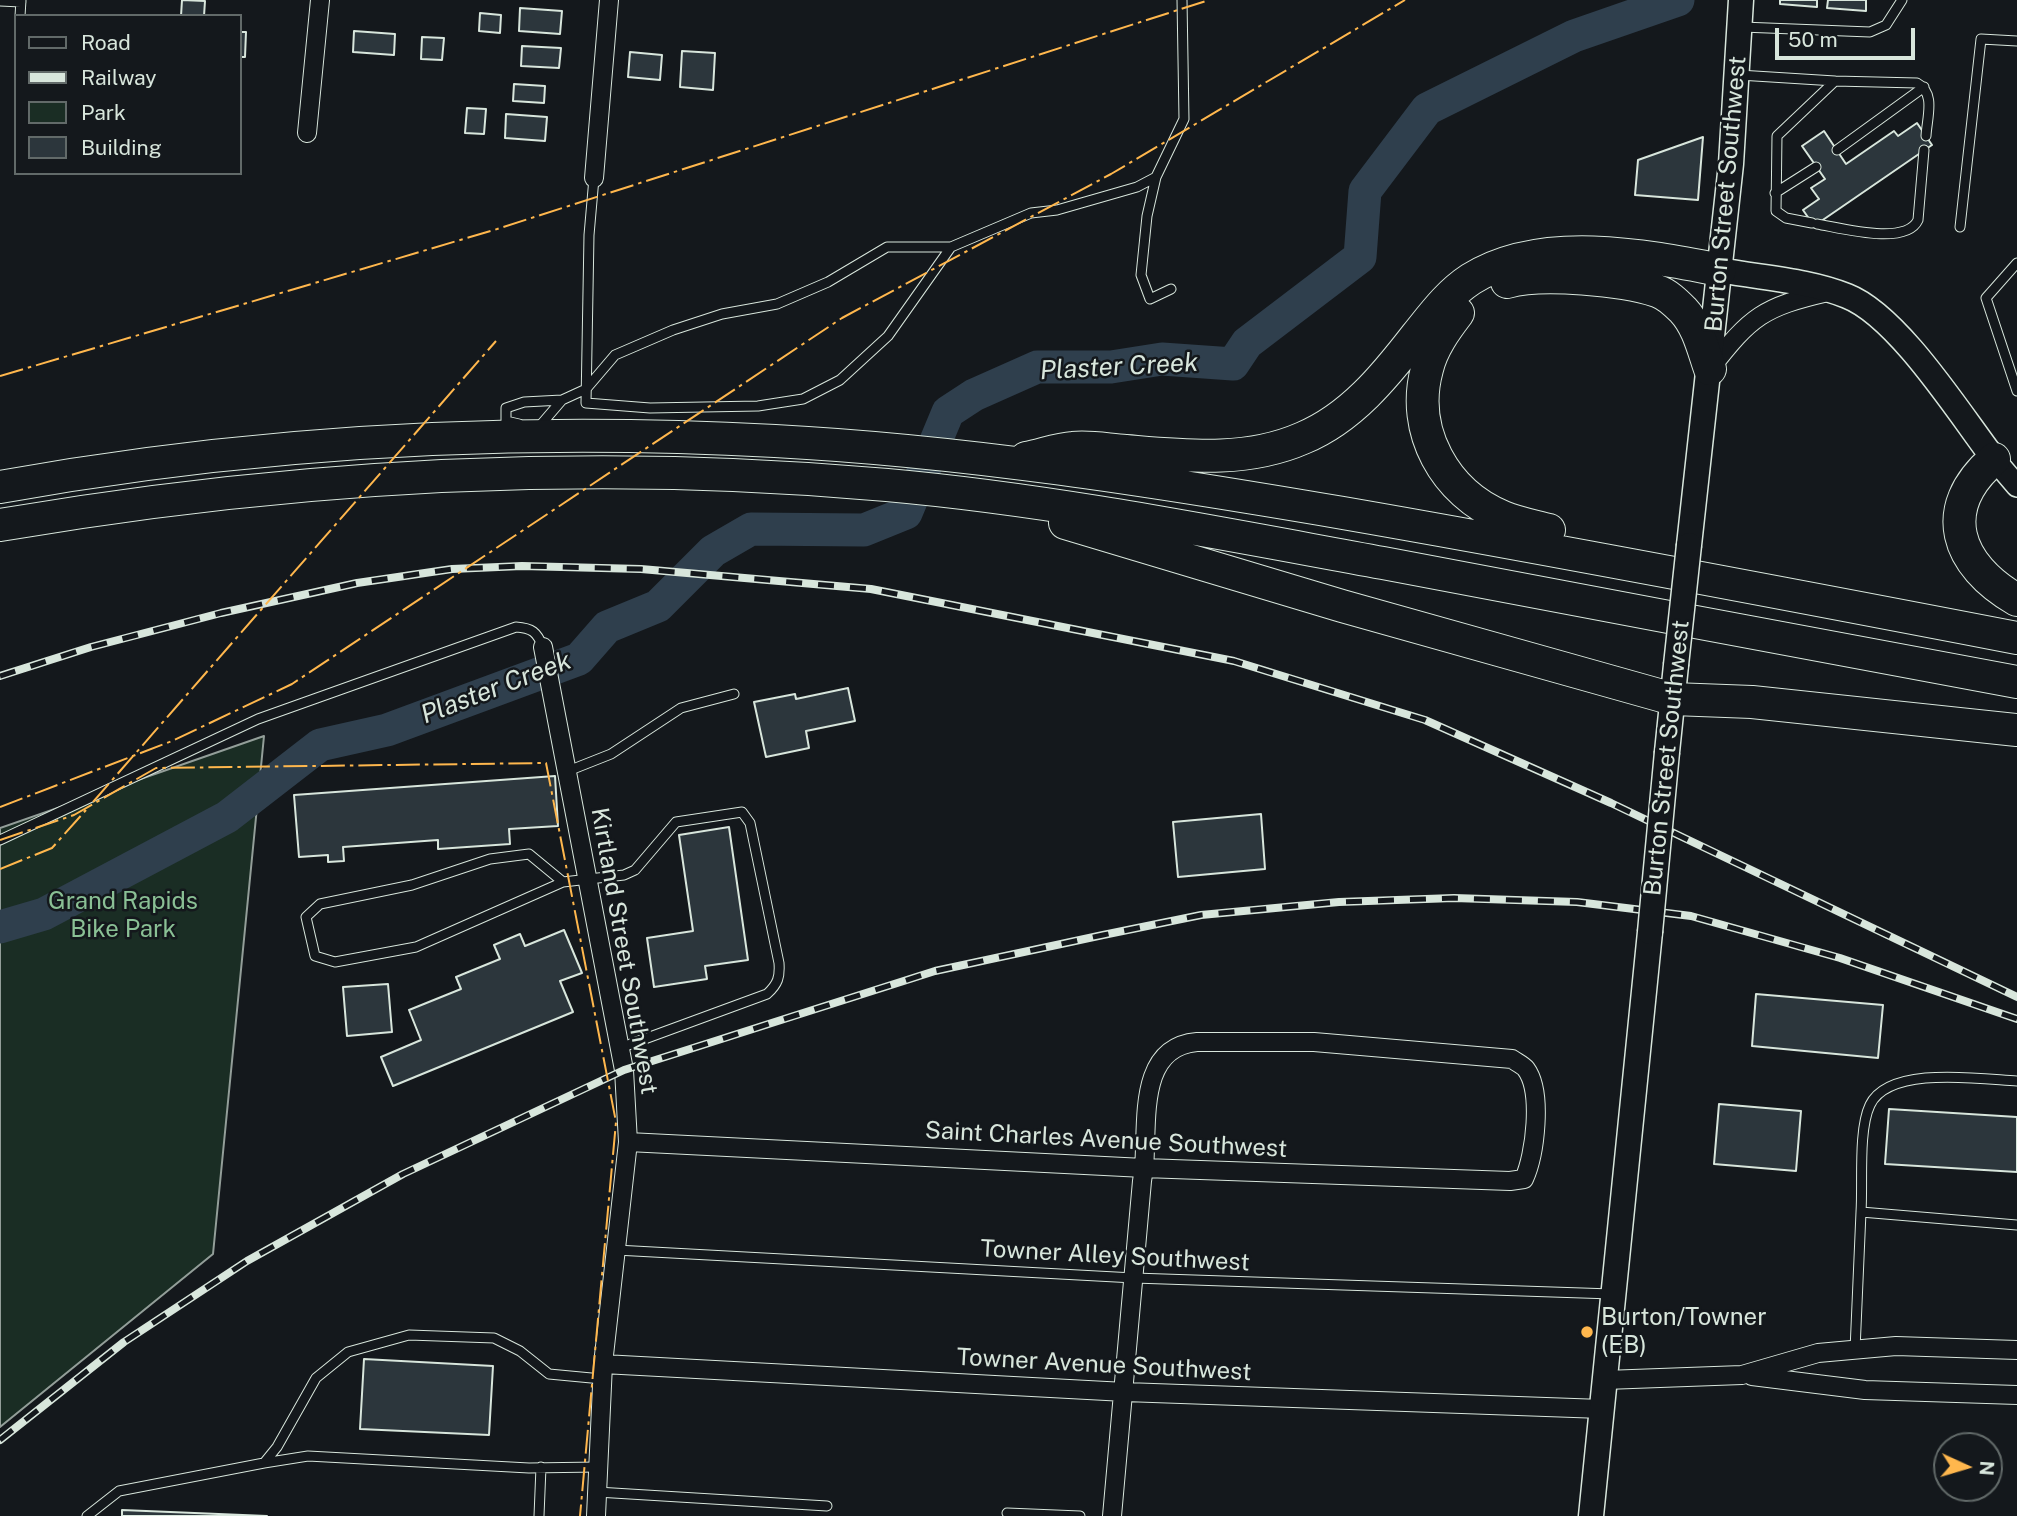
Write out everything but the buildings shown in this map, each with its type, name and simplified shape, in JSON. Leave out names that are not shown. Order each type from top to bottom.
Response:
[{"type":"highway","points":[[1007,462],[1074,447],[1209,458],[1256,452],[1303,438],[1355,405],[1453,293],[1487,271],[1518,261],[1558,255],[1597,254],[1720,270]]},
{"type":"highway","points":[[1599,557],[1564,533],[1520,523],[1484,508],[1446,475],[1431,446],[1423,406],[1427,369],[1439,340],[1460,311],[1500,285],[1542,277],[1589,281],[1665,294],[1689,318],[1710,369]]},
{"type":"highway","points":[[0,487],[175,459],[364,442],[510,437],[714,438],[859,447],[1007,462],[1246,497],[1599,557],[2017,638]]},
{"type":"highway","points":[[1994,459],[1972,479],[1966,489],[1959,509],[1959,529],[1962,542],[1977,566],[2002,592],[2017,600]]},
{"type":"highway","points":[[0,525],[209,494],[364,479],[517,473],[669,473],[806,479],[979,495],[1243,538],[2017,682]]},
{"type":"highway","points":[[979,495],[1342,606],[1672,699],[1752,702],[2017,730]]},
{"type":"main road","name":"Burton Street Southwest","points":[[1591,1516],[1672,699],[1720,270],[1738,75],[1741,0]]},
{"type":"main road","points":[[1720,270],[1832,291],[1858,301],[1881,318],[1936,382],[1994,459]]},
{"type":"street","points":[[307,133],[320,0]]},
{"type":"street","points":[[594,178],[609,0]]},
{"type":"street","points":[[1710,369],[1738,333],[1762,313],[1783,303],[1832,291]]},
{"type":"street","points":[[1994,459],[2017,486]]},
{"type":"street","name":"Kirtland Street Southwest","points":[[543,647],[620,1048],[628,1142],[603,1372],[596,1516]]},
{"type":"street","name":"Saint Charles Avenue Southwest","points":[[628,1142],[1144,1168],[1510,1181],[1524,1179],[1531,1162],[1535,1091],[1526,1070],[1513,1059],[1314,1042],[1180,1044],[1165,1053],[1152,1075],[1144,1168]]},
{"type":"street","points":[[1112,1516],[1144,1168]]},
{"type":"street","points":[[1742,1375],[1818,1353],[1896,1346],[2017,1350]]},
{"type":"street","name":"Towner Avenue Southwest","points":[[603,1372],[1602,1409]]},
{"type":"street","points":[[1605,1380],[1742,1375],[1865,1390],[2017,1395]]},
{"type":"lane","points":[[1171,289],[1150,299],[1141,275],[1147,216],[1156,177],[1184,119],[1182,0]]},
{"type":"lane","points":[[1740,27],[1870,32],[1886,25],[1902,0]]},
{"type":"lane","points":[[0,1],[21,1]]},
{"type":"lane","points":[[1960,227],[1981,39],[2017,41]]},
{"type":"lane","points":[[1738,75],[1917,83],[1930,95],[1926,136]]},
{"type":"lane","points":[[1835,81],[1777,136],[1776,211],[1786,218],[1883,234],[1902,234],[1914,228],[1918,220],[1924,150]]},
{"type":"lane","points":[[1837,150],[1924,87]]},
{"type":"lane","points":[[1775,193],[1816,167]]},
{"type":"lane","points":[[562,400],[537,429],[506,421],[506,408],[524,402],[562,400],[586,389],[615,355],[673,330],[722,314],[777,304],[828,282],[887,247],[951,247],[1031,213],[1057,209],[1137,187],[1156,177]]},
{"type":"lane","points":[[594,178],[589,234],[586,403],[650,408],[758,406],[803,399],[840,380],[888,336],[951,247]]},
{"type":"lane","points":[[2017,263],[1986,298],[2017,391]]},
{"type":"lane","points":[[0,840],[258,719],[503,631],[516,627],[528,628],[538,633],[543,647]]},
{"type":"lane","points":[[568,771],[611,754],[681,708],[734,694]]},
{"type":"lane","points":[[563,882],[529,853],[491,859],[412,885],[320,904],[306,917],[315,956],[335,962],[416,947],[563,882],[589,881],[635,870],[676,822],[742,812],[750,823],[780,976],[767,994],[620,1048]]},
{"type":"lane","points":[[1855,1350],[1865,1131],[1869,1106],[1878,1093],[1901,1083],[1928,1078],[2017,1082]]},
{"type":"lane","points":[[1861,1212],[2017,1225]]},
{"type":"lane","name":"Towner Alley Southwest","points":[[616,1250],[1134,1278],[1614,1294]]},
{"type":"lane","points":[[264,1464],[316,1378],[348,1352],[409,1335],[494,1338],[520,1351],[549,1374],[603,1372]]},
{"type":"lane","points":[[87,1516],[119,1491],[308,1456],[541,1467],[598,1467]]},
{"type":"lane","points":[[539,1516],[541,1467]]},
{"type":"lane","points":[[597,1492],[827,1506]]},
{"type":"lane","points":[[1007,1513],[1080,1516]]},
{"type":"green space","name":"Grand Rapids Bike Park","points":[[264,736],[213,1254],[0,1427],[0,828]]},
{"type":"waterway","name":"Plaster Creek","points":[[0,927],[44,914],[227,817],[320,745],[387,730],[579,659],[607,627],[658,606],[713,551],[751,529],[864,530],[906,513],[948,412],[974,395],[1037,367],[1111,367],[1162,359],[1233,364],[1247,343],[1360,257],[1365,191],[1427,109],[1574,36],[1678,0]]},
{"type":"railway","points":[[0,676],[91,647],[221,613],[357,583],[452,569],[522,566],[641,569],[871,589],[1234,661],[1425,720],[1611,803],[2017,997]]},
{"type":"railway","points":[[0,1440],[124,1342],[247,1261],[403,1174],[624,1070],[935,971],[1103,935],[1201,915],[1339,902],[1454,898],[1577,902],[1691,916],[1840,958],[2017,1019]]},
{"type":"power","points":[[0,376],[494,230],[1209,0]]},
{"type":"power","points":[[0,807],[172,741],[292,684],[842,318],[1111,174],[1405,0]]},
{"type":"power","points":[[93,802],[496,341]]},
{"type":"power","points":[[0,840],[74,815],[156,768],[546,763],[616,1122],[580,1516]]},
{"type":"power","points":[[0,869],[52,848],[86,810]]},
{"type":"place","name":"Burton/Towner (EB)","points":[[1587,1332]]}]
